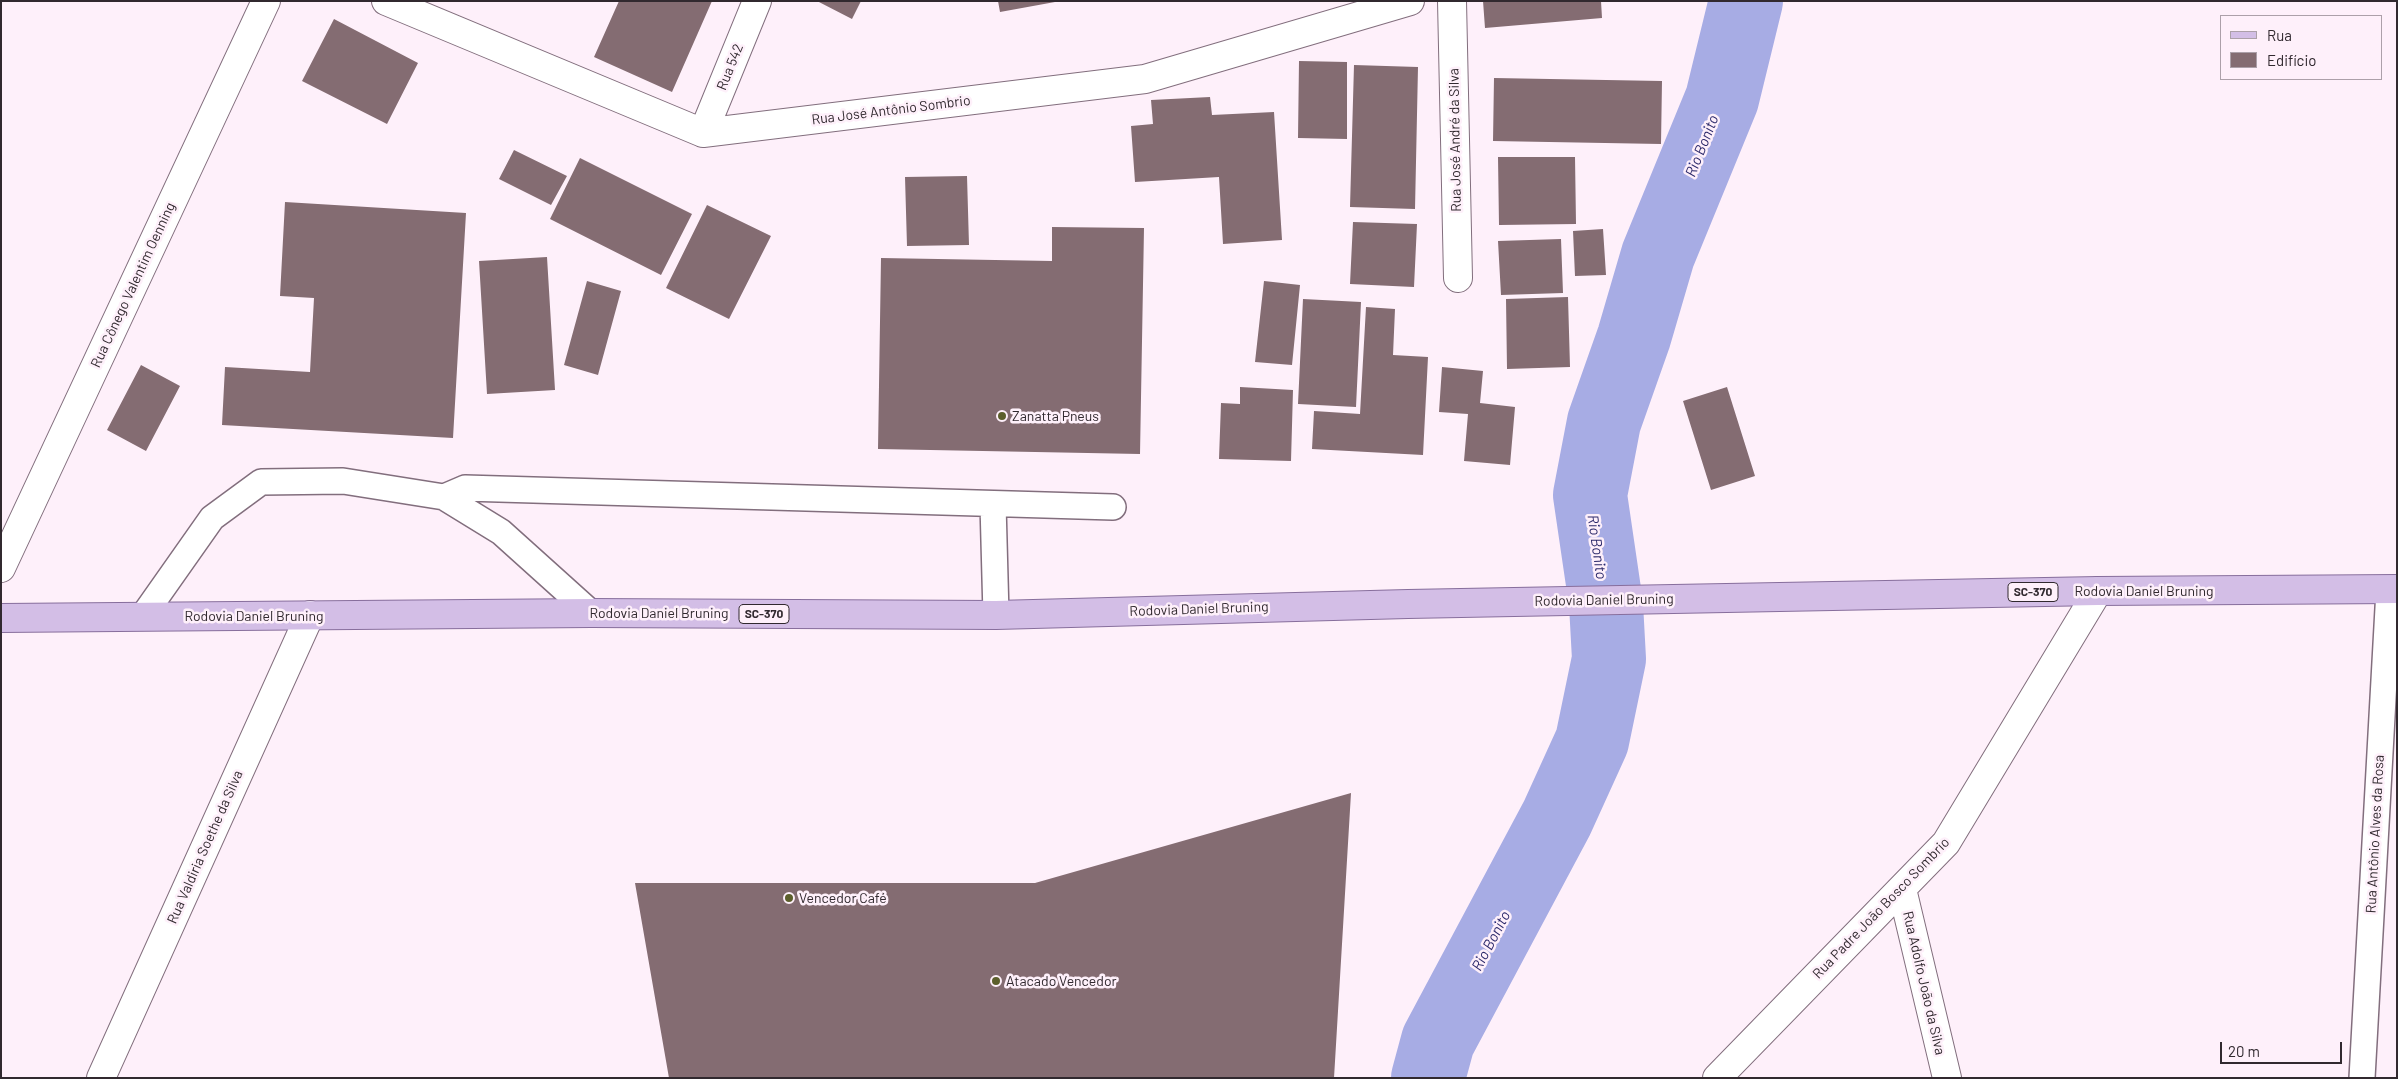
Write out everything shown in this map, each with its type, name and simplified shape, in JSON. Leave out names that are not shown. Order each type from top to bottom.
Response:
[{"type":"main road","name":"Rodovia Daniel Bruning","points":[[1,618],[591,613],[996,615],[1526,601],[2098,591],[2393,590]]},
{"type":"street","name":"Rua Cônego Valentim Oenning","points":[[1,568],[266,1]]},
{"type":"street","name":"Rua José Antônio Sombrio","points":[[386,1],[703,133],[1145,79],[1410,1]]},
{"type":"street","name":"Rua 542","points":[[703,133],[757,1]]},
{"type":"street","name":"Rua José André da Silva","points":[[1452,1],[1458,278]]},
{"type":"street","name":"Rua Padre João Bosco Sombrio","points":[[1717,1078],[1946,843],[2098,591]]},
{"type":"street","name":"Rua Valdiria Soethe da Silva","points":[[100,1078],[310,615]]},
{"type":"street","name":"Rua Adolfo João da Silva","points":[[1902,889],[1947,1078]]},
{"type":"lane","points":[[143,616],[212,518],[261,482],[343,481],[444,497],[502,532],[591,613]]},
{"type":"lane","points":[[444,497],[464,488],[1113,507]]},
{"type":"lane","points":[[994,504],[996,615]]},
{"type":"lane","name":"Rua Antônio Alves da Rosa","points":[[2362,1078],[2393,590]]},
{"type":"building","points":[[619,1],[712,1],[672,92],[594,57]]},
{"type":"building","points":[[817,1],[861,1],[852,19]]},
{"type":"building","points":[[998,1],[1055,1],[1055,2],[1000,12]]},
{"type":"building","points":[[1483,1],[1601,1],[1602,18],[1485,28]]},
{"type":"building","points":[[334,19],[418,63],[387,124],[302,81]]},
{"type":"building","points":[[1299,61],[1347,62],[1347,139],[1298,138]]},
{"type":"building","points":[[1354,65],[1418,67],[1415,209],[1350,207]]},
{"type":"building","points":[[1494,78],[1662,81],[1661,144],[1493,141]]},
{"type":"building","points":[[1210,97],[1212,115],[1274,112],[1282,240],[1223,244],[1219,177],[1135,182],[1131,126],[1153,124],[1151,100]]},
{"type":"building","points":[[514,150],[567,176],[551,205],[499,179]]},
{"type":"building","points":[[1498,157],[1575,157],[1576,224],[1499,225]]},
{"type":"building","points":[[580,158],[692,214],[661,275],[550,219]]},
{"type":"building","points":[[967,176],[969,245],[907,246],[905,177]]},
{"type":"building","points":[[285,202],[466,213],[453,438],[222,425],[225,367],[310,372],[314,298],[280,296]]},
{"type":"building","points":[[707,205],[771,236],[729,319],[666,288]]},
{"type":"building","points":[[1353,222],[1417,224],[1414,287],[1350,284]]},
{"type":"building","points":[[1052,227],[1144,228],[1140,454],[878,449],[881,258],[1052,261]]},
{"type":"building","points":[[1603,229],[1606,275],[1575,276],[1573,231]]},
{"type":"building","points":[[1561,239],[1563,293],[1501,295],[1498,241]]},
{"type":"building","points":[[547,257],[555,390],[487,394],[479,261]]},
{"type":"building","points":[[587,281],[621,291],[598,375],[564,365]]},
{"type":"building","points":[[1264,281],[1300,285],[1292,365],[1255,362]]},
{"type":"building","points":[[1568,297],[1570,367],[1507,369],[1506,299]]},
{"type":"building","points":[[1303,299],[1361,302],[1356,407],[1298,404]]},
{"type":"building","points":[[1366,307],[1395,309],[1393,355],[1428,357],[1423,455],[1312,449],[1314,411],[1360,414]]},
{"type":"building","points":[[141,365],[180,386],[146,451],[107,430]]},
{"type":"building","points":[[1442,367],[1483,371],[1480,403],[1515,407],[1510,465],[1464,461],[1468,414],[1439,412]]},
{"type":"building","points":[[1240,387],[1293,390],[1291,461],[1219,459],[1221,403],[1240,404]]},
{"type":"building","points":[[1727,387],[1755,476],[1711,490],[1683,401]]},
{"type":"building","name":"Atacado Vencedor","points":[[1351,793],[1334,1078],[669,1078],[635,883],[1035,883]]},
{"type":"waterway","name":"Rio Bonito","points":[[1428,1078],[1438,1041],[1557,818],[1592,741],[1609,659],[1606,604],[1590,495],[1604,422],[1634,337],[1658,255],[1722,99],[1746,1]]},
{"type":"place","name":"Zanatta Pneus","points":[[1002,416]]},
{"type":"place","name":"Vencedor Café","points":[[789,898]]},
{"type":"place","name":"Atacado Vencedor","points":[[996,981]]}]
